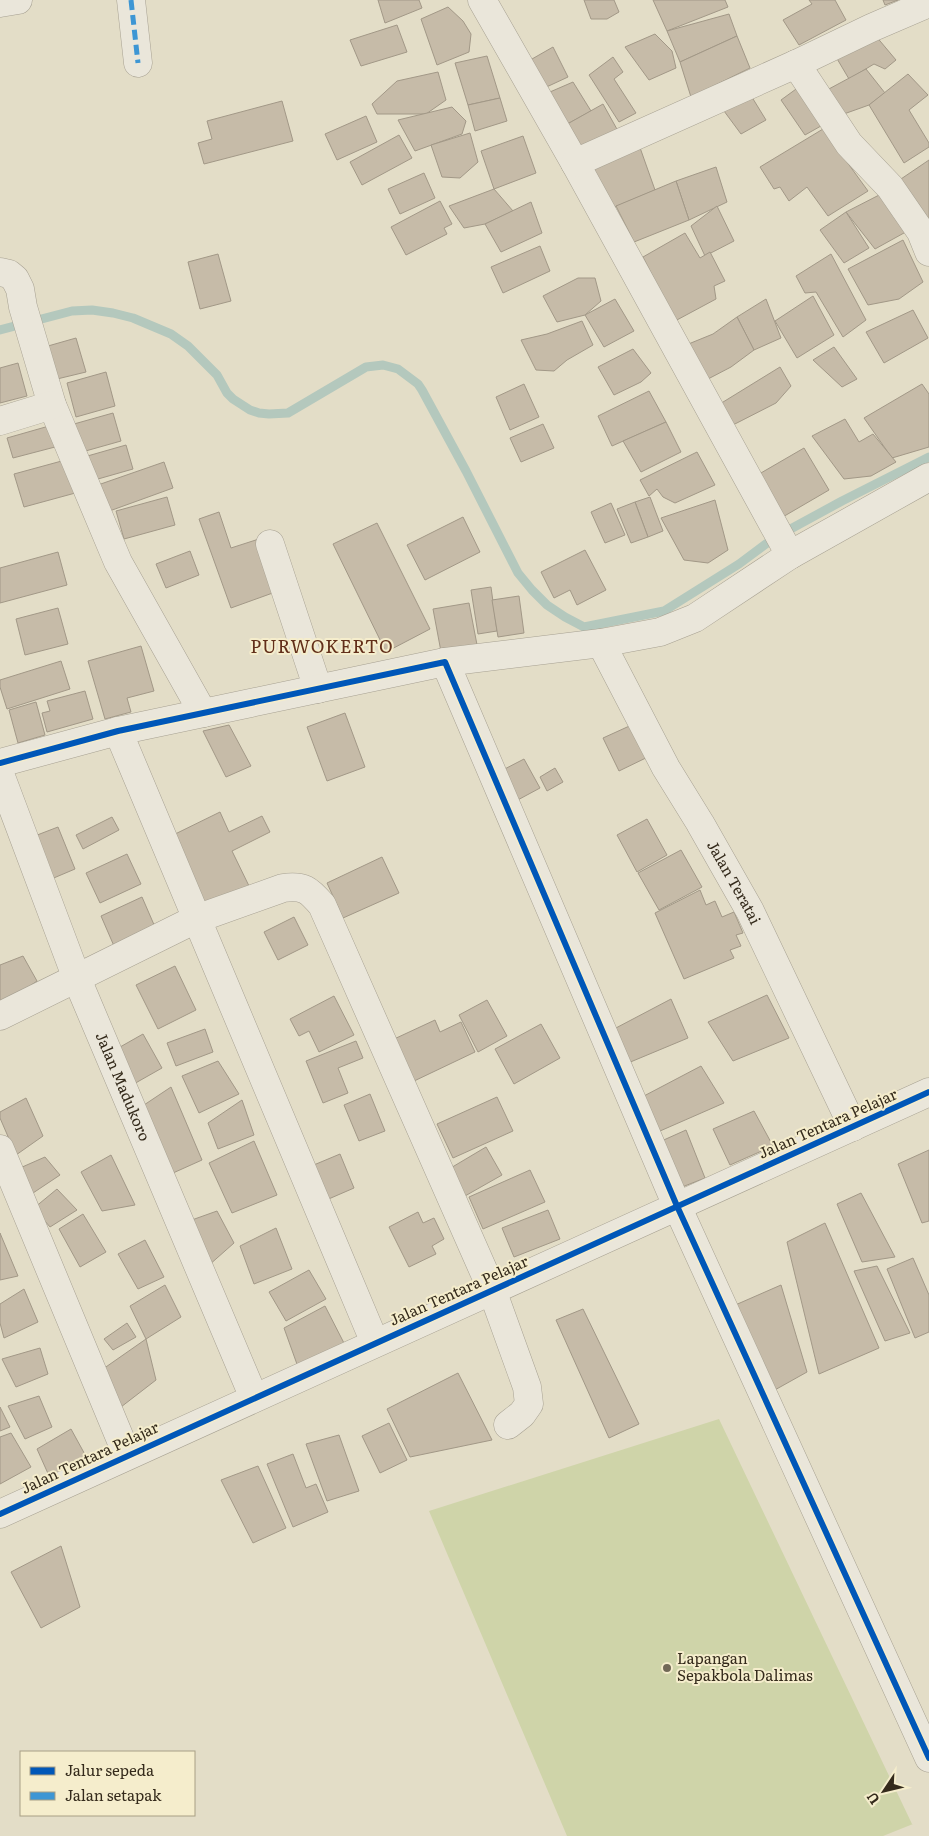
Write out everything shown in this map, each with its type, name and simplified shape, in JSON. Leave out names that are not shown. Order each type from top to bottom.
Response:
[{"type":"street","points":[[0,3],[18,0]]},
{"type":"street","points":[[131,0],[138,63]]},
{"type":"street","points":[[482,0],[575,163],[782,542]]},
{"type":"street","points":[[575,163],[929,3]]},
{"type":"street","points":[[796,64],[849,144],[890,187],[921,232],[929,252]]},
{"type":"street","points":[[0,272],[9,274],[15,279],[20,289],[23,307],[44,372],[52,405],[118,562],[203,713]]},
{"type":"street","points":[[0,421],[52,405]]},
{"type":"street","points":[[0,763],[118,731],[445,662],[601,643],[660,632],[696,618],[782,542],[929,477]]},
{"type":"street","points":[[270,544],[318,688]]},
{"type":"street","name":"Jalan Teratai","points":[[601,643],[666,768],[750,911],[854,1127]]},
{"type":"street","points":[[445,662],[677,1206],[929,1758]]},
{"type":"street","points":[[118,731],[375,1343]]},
{"type":"street","name":"Jalan Madukoro","points":[[0,774],[77,979],[254,1398]]},
{"type":"street","points":[[0,1016],[196,919],[283,888],[296,886],[310,890],[322,905],[492,1290],[527,1387],[529,1404],[522,1414],[508,1425]]},
{"type":"street","name":"Jalan Tentara Pelajar","points":[[0,1514],[929,1092]]},
{"type":"street","points":[[0,1149],[127,1455]]},
{"type":"green space","name":"Lapangan Sepakbola Dalimas","points":[[719,1419],[913,1824],[883,1836],[567,1836],[429,1511]]},
{"type":"building","points":[[378,0],[419,0],[422,8],[385,23]]},
{"type":"building","points":[[584,0],[614,0],[619,12],[607,19],[591,19]]},
{"type":"building","points":[[653,0],[725,0],[728,7],[667,31]]},
{"type":"building","points":[[809,0],[835,0],[846,20],[799,45],[783,20],[812,4]]},
{"type":"building","points":[[883,0],[898,0],[885,5]]},
{"type":"building","points":[[448,7],[463,21],[471,34],[469,52],[437,65],[421,19]]},
{"type":"building","points":[[729,14],[737,36],[680,62],[667,31]]},
{"type":"building","points":[[397,25],[407,52],[361,66],[350,40]]},
{"type":"building","points":[[655,34],[672,51],[676,68],[649,80],[625,47]]},
{"type":"building","points":[[875,35],[896,60],[885,69],[874,64],[849,79],[836,57]]},
{"type":"building","points":[[737,36],[750,68],[691,97],[680,62]]},
{"type":"building","points":[[553,47],[568,77],[540,90],[525,63]]},
{"type":"building","points":[[487,56],[500,98],[468,105],[455,63]]},
{"type":"building","points":[[613,57],[623,72],[614,79],[636,113],[619,122],[589,75]]},
{"type":"building","points":[[866,69],[885,93],[869,105],[841,115],[827,90]]},
{"type":"building","points":[[438,72],[446,100],[426,114],[377,114],[372,104],[397,81]]},
{"type":"building","points":[[908,74],[928,95],[909,110],[929,143],[929,147],[904,163],[869,105]]},
{"type":"building","points":[[573,82],[591,111],[562,127],[543,95]]},
{"type":"building","points":[[803,84],[828,122],[805,135],[781,100]]},
{"type":"building","points":[[750,94],[766,120],[741,134],[724,111]]},
{"type":"building","points":[[500,98],[507,121],[475,131],[468,105]]},
{"type":"building","points":[[282,101],[293,141],[204,164],[198,143],[212,139],[207,121]]},
{"type":"building","points":[[603,104],[618,131],[576,152],[562,127]]},
{"type":"building","points":[[452,107],[466,121],[462,134],[415,151],[398,120]]},
{"type":"building","points":[[366,116],[377,142],[337,160],[325,134]]},
{"type":"building","points":[[823,129],[868,191],[828,216],[807,187],[789,201],[780,187],[774,189],[760,167]]},
{"type":"building","points":[[470,133],[478,162],[460,178],[442,177],[431,145]]},
{"type":"building","points":[[399,135],[412,158],[362,185],[350,162]]},
{"type":"building","points":[[523,136],[536,173],[494,189],[481,151]]},
{"type":"building","points":[[638,142],[655,190],[610,209],[588,164]]},
{"type":"building","points":[[929,160],[929,225],[898,181]]},
{"type":"building","points":[[716,167],[727,202],[689,220],[676,181]]},
{"type":"building","points":[[424,173],[435,198],[400,214],[388,189]]},
{"type":"building","points":[[676,181],[689,220],[634,242],[616,206]]},
{"type":"building","points":[[494,189],[513,211],[485,224],[464,228],[449,206]]},
{"type":"building","points":[[885,192],[913,228],[875,249],[846,212]]},
{"type":"building","points":[[440,201],[452,224],[444,228],[447,234],[406,255],[391,227]]},
{"type":"building","points":[[531,202],[542,233],[501,252],[485,224]]},
{"type":"building","points":[[717,206],[734,241],[705,256],[691,226]]},
{"type":"building","points":[[846,212],[869,248],[844,263],[820,230]]},
{"type":"building","points":[[685,233],[700,258],[710,252],[725,281],[714,286],[716,299],[675,321],[643,257]]},
{"type":"building","points":[[903,240],[923,282],[899,299],[868,305],[848,269]]},
{"type":"building","points":[[540,246],[550,271],[503,293],[491,267]]},
{"type":"building","points":[[218,254],[231,301],[200,309],[188,262]]},
{"type":"building","points":[[831,254],[866,320],[843,337],[816,292],[805,293],[796,276]]},
{"type":"building","points":[[578,278],[595,278],[601,301],[585,315],[557,322],[543,296]]},
{"type":"building","points":[[813,296],[834,335],[797,358],[775,321]]},
{"type":"building","points":[[615,299],[634,331],[604,347],[585,315]]},
{"type":"building","points":[[766,299],[781,338],[754,350],[737,317]]},
{"type":"building","points":[[913,310],[928,338],[884,363],[866,332]]},
{"type":"building","points":[[737,317],[754,350],[731,367],[708,379],[686,345],[713,334]]},
{"type":"building","points":[[582,321],[593,345],[567,360],[554,371],[536,370],[521,340],[547,334]]},
{"type":"building","points":[[76,338],[86,372],[57,379],[48,346]]},
{"type":"building","points":[[834,347],[857,379],[842,387],[813,360]]},
{"type":"building","points":[[633,349],[651,373],[641,382],[614,395],[598,367]]},
{"type":"building","points":[[18,363],[27,396],[0,403],[0,368]]},
{"type":"building","points":[[780,367],[791,386],[776,403],[729,427],[715,407]]},
{"type":"building","points":[[106,372],[115,406],[76,417],[67,383]]},
{"type":"building","points":[[524,384],[539,417],[510,430],[496,397]]},
{"type":"building","points":[[922,384],[929,394],[929,447],[892,458],[864,418]]},
{"type":"building","points":[[649,391],[666,422],[612,446],[598,416]]},
{"type":"building","points":[[113,413],[121,441],[82,452],[74,424]]},
{"type":"building","points":[[845,419],[859,442],[873,434],[896,462],[871,476],[844,479],[812,436]]},
{"type":"building","points":[[666,422],[681,452],[641,472],[623,441]]},
{"type":"building","points":[[543,424],[554,448],[521,462],[510,438]]},
{"type":"building","points":[[49,426],[55,447],[13,458],[7,438]]},
{"type":"building","points":[[126,445],[133,469],[91,481],[84,457]]},
{"type":"building","points":[[804,448],[829,490],[781,518],[754,477]]},
{"type":"building","points":[[697,452],[715,485],[675,503],[663,497],[657,489],[649,496],[640,480]]},
{"type":"building","points":[[69,459],[79,492],[24,507],[14,474]]},
{"type":"building","points":[[164,462],[173,488],[104,513],[95,486]]},
{"type":"building","points":[[167,497],[175,525],[124,539],[116,511]]},
{"type":"building","points":[[650,497],[663,531],[648,537],[635,502]]},
{"type":"building","points":[[715,500],[728,550],[708,563],[684,560],[661,518]]},
{"type":"building","points":[[635,502],[648,537],[631,543],[617,509]]},
{"type":"building","points":[[611,503],[625,535],[605,543],[591,512]]},
{"type":"building","points":[[219,512],[231,548],[262,538],[281,590],[231,608],[199,519]]},
{"type":"building","points":[[463,517],[480,552],[425,580],[407,545]]},
{"type":"building","points":[[377,523],[430,629],[386,652],[333,544]]},
{"type":"building","points":[[585,550],[606,590],[577,605],[570,590],[554,598],[541,572]]},
{"type":"building","points":[[190,551],[199,575],[166,588],[156,564]]},
{"type":"building","points":[[58,552],[67,585],[0,603],[0,568]]},
{"type":"building","points":[[491,587],[497,631],[478,634],[471,590]]},
{"type":"building","points":[[519,596],[524,633],[498,637],[492,600]]},
{"type":"building","points":[[469,603],[478,650],[442,657],[433,609]]},
{"type":"building","points":[[58,608],[68,644],[25,655],[16,619]]},
{"type":"building","points":[[141,646],[154,691],[127,698],[131,712],[105,719],[88,661]]},
{"type":"building","points":[[61,661],[70,689],[7,709],[0,687],[0,680]]},
{"type":"building","points":[[85,691],[93,719],[47,732],[42,713],[50,711],[47,701]]},
{"type":"building","points":[[36,702],[45,735],[18,743],[9,710]]},
{"type":"building","points":[[345,713],[365,767],[327,781],[307,727]]},
{"type":"building","points":[[636,723],[652,755],[619,771],[603,738]]},
{"type":"building","points":[[229,725],[251,766],[226,777],[203,731]]},
{"type":"building","points":[[524,759],[540,788],[514,802],[497,773]]},
{"type":"building","points":[[555,768],[563,782],[547,791],[540,777]]},
{"type":"building","points":[[220,812],[229,832],[262,816],[270,832],[232,851],[250,888],[202,912],[165,839]]},
{"type":"building","points":[[112,817],[119,830],[83,849],[76,835]]},
{"type":"building","points":[[647,819],[667,855],[637,872],[617,835]]},
{"type":"building","points":[[58,827],[75,869],[49,880],[32,837]]},
{"type":"building","points":[[681,850],[702,887],[659,910],[638,873]]},
{"type":"building","points":[[127,854],[141,884],[100,903],[86,873]]},
{"type":"building","points":[[382,857],[399,893],[343,918],[327,883]]},
{"type":"building","points":[[700,890],[706,905],[715,901],[722,917],[734,912],[743,933],[736,935],[741,946],[730,950],[734,958],[684,979],[655,913]]},
{"type":"building","points":[[142,897],[155,927],[114,946],[101,916]]},
{"type":"building","points":[[294,917],[308,945],[278,960],[264,932]]},
{"type":"building","points":[[23,956],[37,981],[0,1007],[0,965]]},
{"type":"building","points":[[175,966],[196,1010],[158,1029],[136,985]]},
{"type":"building","points":[[767,995],[789,1038],[733,1061],[708,1022]]},
{"type":"building","points":[[334,996],[354,1035],[319,1052],[309,1031],[299,1036],[290,1019]]},
{"type":"building","points":[[671,999],[688,1038],[628,1063],[614,1029]]},
{"type":"building","points":[[487,1000],[507,1036],[478,1052],[459,1015]]},
{"type":"building","points":[[435,1020],[440,1032],[461,1022],[475,1052],[412,1082],[392,1040]]},
{"type":"building","points":[[541,1024],[560,1058],[514,1084],[495,1049]]},
{"type":"building","points":[[205,1029],[213,1052],[176,1066],[167,1043]]},
{"type":"building","points":[[143,1034],[162,1068],[132,1085],[113,1051]]},
{"type":"building","points":[[356,1041],[363,1058],[338,1068],[348,1093],[323,1103],[306,1061]]},
{"type":"building","points":[[218,1061],[239,1094],[199,1113],[182,1076]]},
{"type":"building","points":[[701,1066],[724,1103],[660,1131],[642,1097]]},
{"type":"building","points":[[171,1087],[202,1160],[173,1173],[141,1107]]},
{"type":"building","points":[[370,1094],[385,1131],[359,1141],[344,1105]]},
{"type":"building","points":[[497,1097],[513,1131],[453,1158],[437,1124]]},
{"type":"building","points":[[26,1098],[43,1136],[16,1155],[0,1118],[0,1112]]},
{"type":"building","points":[[242,1100],[254,1135],[218,1149],[208,1123]]},
{"type":"building","points":[[754,1111],[773,1146],[730,1165],[713,1129]]},
{"type":"building","points":[[686,1130],[705,1178],[677,1189],[657,1143]]},
{"type":"building","points":[[254,1141],[277,1195],[232,1213],[209,1163]]},
{"type":"building","points":[[486,1147],[502,1175],[465,1196],[449,1169]]},
{"type":"building","points":[[929,1150],[929,1221],[922,1223],[898,1164]]},
{"type":"building","points":[[340,1154],[354,1188],[324,1201],[309,1167]]},
{"type":"building","points":[[111,1155],[135,1205],[102,1211],[81,1172]]},
{"type":"building","points":[[45,1157],[60,1175],[33,1193],[20,1168]]},
{"type":"building","points":[[530,1170],[545,1202],[483,1229],[469,1197]]},
{"type":"building","points":[[57,1189],[77,1210],[50,1227],[34,1208]]},
{"type":"building","points":[[861,1193],[895,1257],[862,1262],[837,1204]]},
{"type":"building","points":[[548,1210],[560,1239],[514,1257],[502,1228]]},
{"type":"building","points":[[217,1211],[234,1243],[208,1266],[189,1221]]},
{"type":"building","points":[[418,1212],[423,1223],[434,1218],[444,1239],[432,1246],[436,1254],[409,1267],[389,1227]]},
{"type":"building","points":[[83,1214],[106,1252],[80,1267],[59,1229]]},
{"type":"building","points":[[825,1223],[879,1348],[819,1374],[787,1242]]},
{"type":"building","points":[[276,1228],[292,1269],[254,1284],[240,1246]]},
{"type":"building","points":[[0,1233],[18,1276],[0,1280]]},
{"type":"building","points":[[145,1240],[164,1277],[138,1289],[118,1254]]},
{"type":"building","points":[[913,1258],[929,1295],[929,1332],[915,1338],[887,1269]]},
{"type":"building","points":[[877,1266],[910,1333],[885,1341],[854,1271]]},
{"type":"building","points":[[309,1270],[326,1299],[286,1321],[269,1292]]},
{"type":"building","points":[[165,1285],[181,1317],[146,1339],[130,1306]]},
{"type":"building","points":[[781,1285],[807,1372],[773,1391],[733,1306]]},
{"type":"building","points":[[24,1289],[38,1322],[4,1338],[0,1323],[0,1304]]},
{"type":"building","points":[[325,1306],[346,1347],[298,1367],[284,1328]]},
{"type":"building","points":[[583,1309],[639,1424],[609,1438],[556,1320]]},
{"type":"building","points":[[127,1323],[136,1337],[113,1350],[104,1339]]},
{"type":"building","points":[[146,1339],[156,1380],[121,1407],[103,1369]]},
{"type":"building","points":[[40,1348],[48,1374],[16,1387],[2,1359]]},
{"type":"building","points":[[458,1373],[492,1440],[410,1457],[387,1409]]},
{"type":"building","points":[[39,1396],[52,1427],[25,1439],[8,1406]]},
{"type":"building","points":[[0,1407],[10,1427],[0,1431]]},
{"type":"building","points":[[389,1423],[407,1460],[380,1473],[362,1436]]},
{"type":"building","points":[[71,1429],[88,1460],[50,1478],[37,1449]]},
{"type":"building","points":[[11,1433],[31,1467],[0,1484],[0,1437]]},
{"type":"building","points":[[339,1435],[359,1491],[327,1501],[306,1444]]},
{"type":"building","points":[[293,1454],[306,1488],[316,1484],[328,1512],[293,1527],[267,1464]]},
{"type":"building","points":[[258,1466],[286,1528],[253,1543],[221,1480]]},
{"type":"building","points":[[61,1546],[80,1607],[41,1628],[11,1572]]},
{"type":"waterway","points":[[0,330],[72,311],[92,310],[133,318],[171,334],[188,346],[217,375],[227,393],[233,399],[250,410],[269,414],[288,413],[366,367],[383,365],[398,369],[418,384],[422,390],[518,573],[547,605],[584,627],[664,611],[739,564],[774,538],[929,457]]},
{"type":"marked path","points":[[131,0],[138,63]]},
{"type":"cycle path","points":[[0,763],[118,731],[445,662],[677,1206],[929,1758]]},
{"type":"cycle path","points":[[0,1514],[929,1092]]},
{"type":"place","name":"Lapangan Sepakbola Dalimas","points":[[667,1668]]},
{"type":"district","name":"PURWOKERTO","points":[[322,647]]}]
